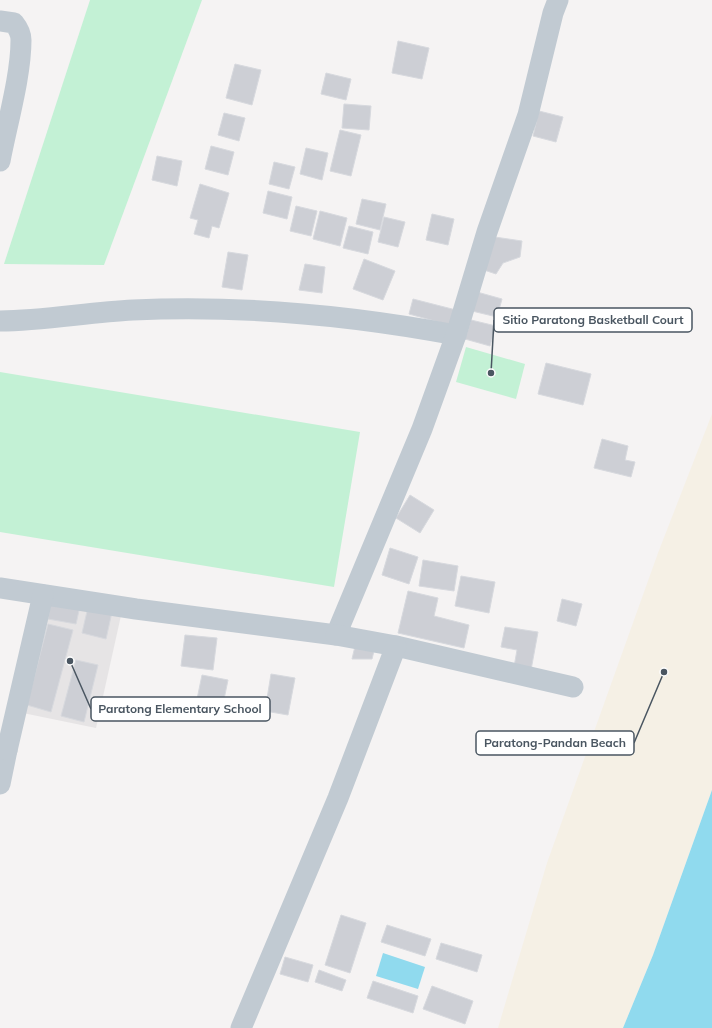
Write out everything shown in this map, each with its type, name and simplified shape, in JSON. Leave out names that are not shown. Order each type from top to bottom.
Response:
[{"type":"street","points":[[336,636],[422,428],[456,335],[487,232],[528,115],[553,13],[558,0]]},
{"type":"street","points":[[0,21],[14,23],[20,31],[21,40],[16,81],[0,161]]},
{"type":"street","points":[[0,321],[133,310],[242,309],[345,317],[456,335]]},
{"type":"street","points":[[0,588],[396,646],[573,687]]},
{"type":"street","points":[[0,784],[3,750],[43,595]]},
{"type":"street","points":[[241,1028],[338,798],[396,646]]},
{"type":"shaded area","points":[[43,594],[122,611],[96,728],[18,712]]},
{"type":"green space","points":[[90,0],[202,0],[104,265],[4,264]]},
{"type":"green space","points":[[466,347],[525,364],[516,399],[456,382]]},
{"type":"green space","points":[[0,372],[360,432],[334,587],[0,532]]},
{"type":"sand","points":[[712,414],[712,790],[653,955],[623,1028],[498,1028],[547,863],[658,553]]},
{"type":"water","points":[[712,790],[712,1028],[623,1028],[653,955]]},
{"type":"water","points":[[383,953],[425,967],[418,989],[376,976]]},
{"type":"building","points":[[398,41],[429,48],[422,79],[392,73]]},
{"type":"building","points":[[235,64],[261,70],[252,105],[226,98]]},
{"type":"building","points":[[326,73],[351,79],[346,100],[321,94]]},
{"type":"building","points":[[344,104],[371,106],[369,130],[342,128]]},
{"type":"building","points":[[539,111],[563,117],[556,142],[533,136]]},
{"type":"building","points":[[224,113],[245,118],[239,141],[218,135]]},
{"type":"building","points":[[340,130],[361,135],[351,176],[330,171]]},
{"type":"building","points":[[211,146],[234,152],[228,175],[205,169]]},
{"type":"building","points":[[306,148],[328,153],[322,180],[300,174]]},
{"type":"building","points":[[157,156],[182,161],[177,186],[152,180]]},
{"type":"building","points":[[274,162],[295,167],[289,189],[269,184]]},
{"type":"building","points":[[200,184],[229,193],[219,228],[212,226],[209,238],[194,234],[198,220],[190,218]]},
{"type":"building","points":[[268,191],[292,197],[287,219],[263,213]]},
{"type":"building","points":[[362,199],[386,204],[380,230],[356,224]]},
{"type":"building","points":[[296,206],[317,211],[311,236],[290,231]]},
{"type":"building","points":[[320,211],[347,218],[340,246],[313,239]]},
{"type":"building","points":[[432,214],[454,219],[448,245],[426,240]]},
{"type":"building","points":[[384,217],[405,222],[398,247],[378,242]]},
{"type":"building","points":[[349,226],[373,232],[368,254],[343,248]]},
{"type":"building","points":[[488,236],[522,241],[520,257],[503,263],[496,274],[478,268]]},
{"type":"building","points":[[228,252],[248,255],[242,290],[222,287]]},
{"type":"building","points":[[364,259],[395,271],[383,300],[353,289]]},
{"type":"building","points":[[305,264],[325,267],[322,293],[299,290]]},
{"type":"building","points":[[477,292],[502,299],[497,317],[472,311]]},
{"type":"building","points":[[413,299],[456,310],[453,326],[409,314]]},
{"type":"building","points":[[471,320],[496,326],[490,346],[465,339]]},
{"type":"building","points":[[546,363],[591,374],[583,405],[538,394]]},
{"type":"building","points":[[602,439],[628,446],[625,460],[635,462],[631,477],[594,468]]},
{"type":"building","points":[[410,495],[434,510],[420,533],[396,518]]},
{"type":"building","points":[[390,548],[418,557],[409,584],[382,575]]},
{"type":"building","points":[[423,560],[458,566],[454,591],[419,586]]},
{"type":"building","points":[[461,576],[495,582],[489,613],[455,606]]},
{"type":"building","points":[[408,591],[438,598],[434,616],[469,625],[464,648],[398,633]]},
{"type":"building","points":[[562,599],[582,604],[576,626],[557,621]]},
{"type":"building","points":[[51,601],[80,606],[76,624],[48,619]]},
{"type":"building","points":[[88,607],[112,612],[106,639],[82,633]]},
{"type":"building","points":[[48,624],[73,630],[51,712],[27,705]]},
{"type":"building","points":[[505,627],[538,632],[531,670],[514,667],[517,650],[501,647]]},
{"type":"building","points":[[185,635],[217,638],[213,670],[181,666]]},
{"type":"building","points":[[356,642],[374,651],[372,659],[352,659]]},
{"type":"building","points":[[76,660],[98,665],[84,722],[61,716]]},
{"type":"building","points":[[271,674],[295,678],[288,715],[265,711]]},
{"type":"building","points":[[202,675],[228,680],[222,709],[196,704]]},
{"type":"building","points":[[341,915],[366,923],[350,973],[325,965]]},
{"type":"building","points":[[387,925],[431,939],[425,956],[381,942]]},
{"type":"building","points":[[441,943],[482,955],[477,972],[436,959]]},
{"type":"building","points":[[285,957],[313,965],[308,982],[280,974]]},
{"type":"building","points":[[319,970],[346,980],[342,991],[315,982]]},
{"type":"building","points":[[373,981],[418,996],[413,1013],[367,998]]},
{"type":"building","points":[[432,986],[473,1001],[465,1024],[423,1009]]},
{"type":"place","name":"Sitio Paratong Basketball Court","points":[[491,373]]},
{"type":"place","name":"Paratong Elementary School","points":[[70,661]]},
{"type":"place","name":"Paratong-Pandan Beach","points":[[664,672]]}]
